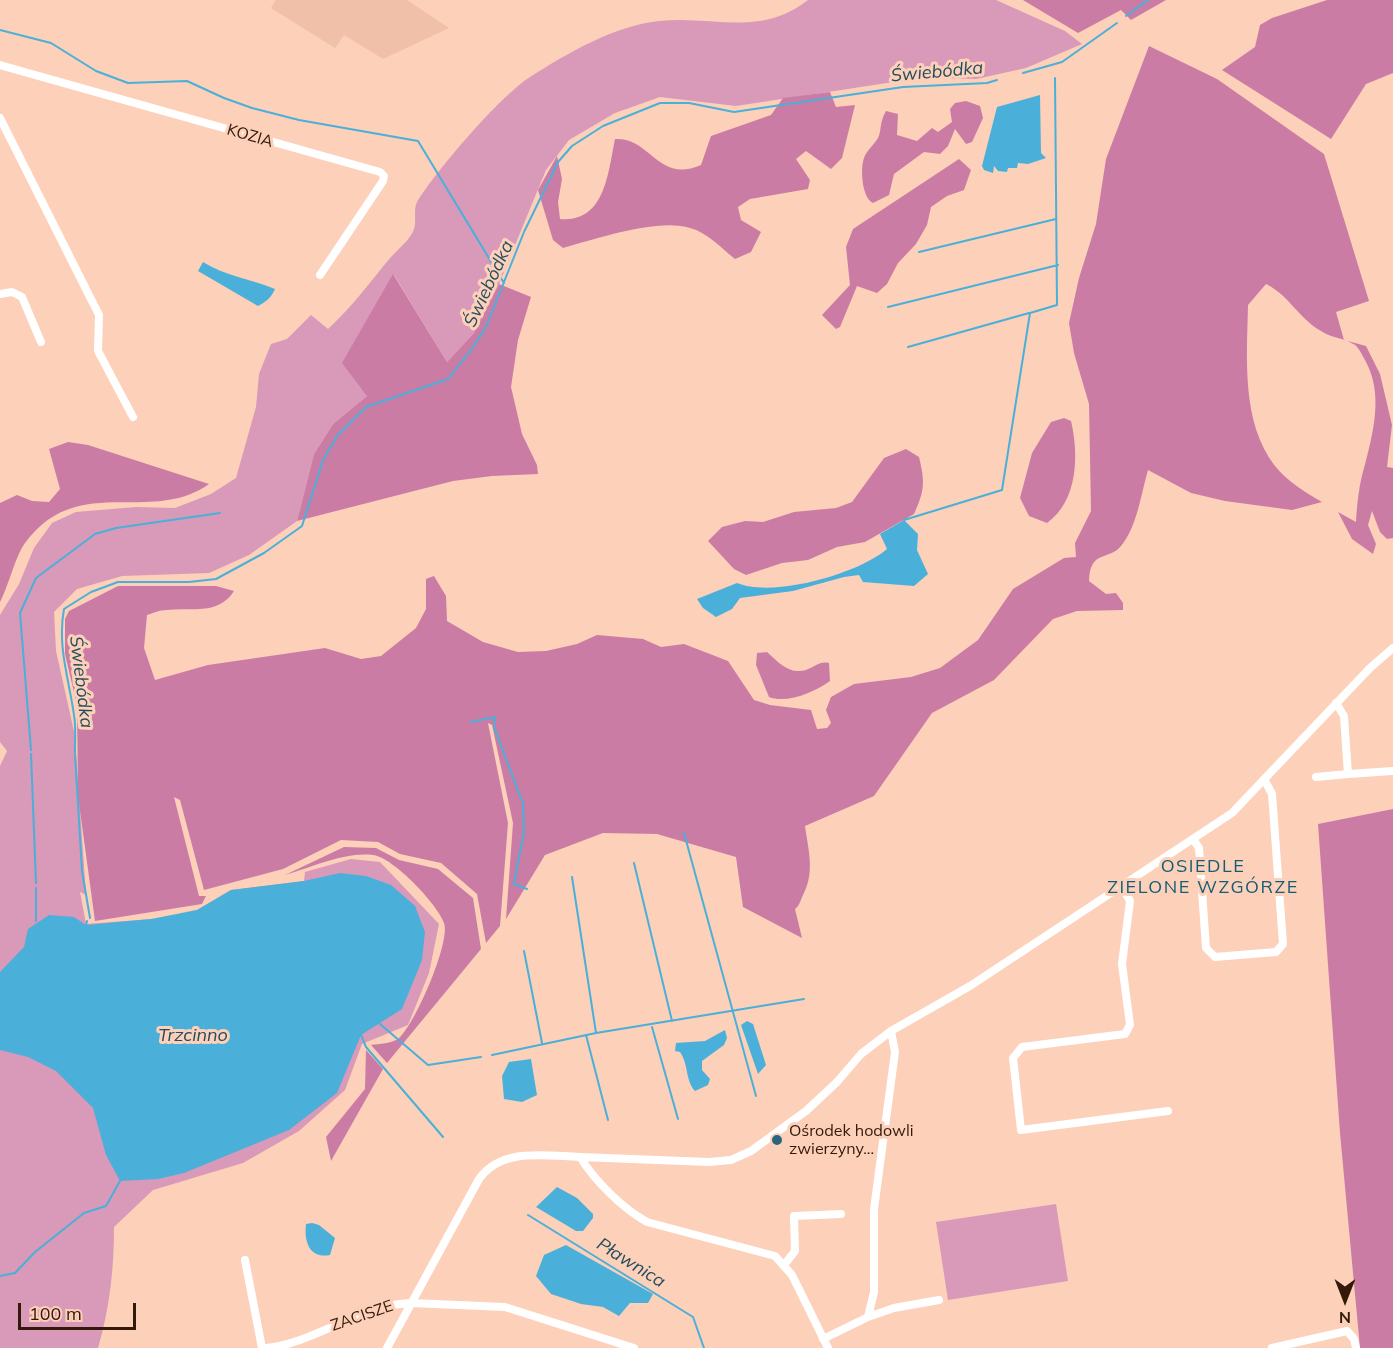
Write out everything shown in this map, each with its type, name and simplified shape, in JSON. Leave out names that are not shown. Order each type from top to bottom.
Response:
[{"type":"street","name":"KOZIA","points":[[0,64],[381,172],[384,176],[383,181],[320,275]]},
{"type":"street","points":[[0,118],[99,315],[98,351],[133,417]]},
{"type":"street","points":[[0,294],[12,292],[22,297],[41,342]]},
{"type":"street","points":[[634,1348],[505,1306],[411,1303],[488,1167],[512,1156],[690,1163],[739,1157],[806,1111],[837,1082],[861,1054],[891,1030],[970,987],[1232,813],[1336,703],[1392,650]]},
{"type":"street","points":[[1336,703],[1344,716],[1348,774]]},
{"type":"street","points":[[1316,777],[1393,771]]},
{"type":"street","points":[[1193,839],[1199,848],[1206,948],[1215,957],[1276,952],[1283,944],[1272,794],[1264,779]]},
{"type":"street","points":[[1122,887],[1130,902],[1122,958],[1130,1012],[1128,1030],[1125,1034],[1022,1047],[1013,1058],[1021,1130],[1168,1111]]},
{"type":"street","points":[[868,1317],[874,1292],[874,1209],[895,1052],[891,1030]]},
{"type":"street","points":[[580,1157],[609,1190],[646,1222],[766,1252],[784,1265],[828,1348]]},
{"type":"street","points":[[784,1265],[795,1251],[794,1216],[841,1214]]},
{"type":"street","points":[[245,1260],[264,1348]]},
{"type":"street","points":[[824,1339],[868,1317],[894,1308],[939,1300]]},
{"type":"street","name":"ZACISZE","points":[[264,1348],[294,1346],[337,1324],[396,1303],[411,1303],[387,1348]]},
{"type":"street","points":[[1272,1348],[1347,1331],[1354,1339],[1356,1348]]},
{"type":"shaded area","points":[[276,0],[407,0],[449,28],[383,59],[344,35],[335,48],[271,8]]},
{"type":"shaded area","points":[[808,0],[996,0],[1065,31],[1082,44],[1026,68],[976,79],[937,78],[887,83],[736,106],[660,97],[615,113],[569,140],[546,170],[499,284],[474,333],[447,362],[394,275],[367,396],[333,424],[314,454],[297,521],[249,555],[209,573],[122,576],[77,589],[54,612],[56,651],[75,736],[86,895],[80,892],[86,924],[151,919],[0,1000],[0,766],[7,751],[0,742],[0,615],[19,584],[34,548],[52,523],[76,512],[136,507],[175,508],[211,494],[236,478],[256,407],[259,374],[271,344],[287,339],[311,315],[328,329],[337,321],[410,236],[415,226],[417,202],[426,188],[469,135],[502,100],[530,77],[576,50],[625,28],[659,21],[679,20],[754,22],[790,12]]},
{"type":"shaded area","points":[[1023,0],[1166,0],[1131,20],[1121,10],[1078,33]]},
{"type":"shaded area","points":[[1327,0],[1393,0],[1393,73],[1366,84],[1331,139],[1222,70],[1255,47],[1260,25],[1272,18]]},
{"type":"shaded area","points":[[1149,46],[1217,79],[1324,154],[1369,301],[1336,312],[1344,340],[1313,326],[1266,284],[1248,305],[1247,346],[1251,410],[1264,449],[1285,477],[1322,502],[1292,510],[1225,501],[1191,493],[1148,470],[1135,520],[1126,538],[1116,550],[1096,560],[1090,571],[1089,581],[1106,594],[1116,593],[1123,603],[1123,610],[1077,611],[1053,619],[994,680],[932,713],[874,796],[805,826],[810,868],[807,885],[795,909],[802,938],[743,907],[736,857],[657,834],[603,833],[545,855],[506,919],[513,823],[492,725],[488,723],[508,823],[500,926],[486,943],[477,894],[441,863],[400,854],[378,842],[341,840],[283,869],[204,890],[180,800],[174,797],[199,896],[206,896],[202,904],[95,921],[78,796],[77,705],[65,654],[65,619],[69,611],[118,586],[216,586],[234,591],[228,599],[212,607],[164,610],[147,615],[144,648],[155,680],[208,665],[325,648],[361,659],[381,656],[416,628],[426,609],[426,579],[434,576],[446,596],[447,621],[483,642],[518,652],[546,651],[577,644],[597,635],[643,639],[661,647],[684,644],[728,661],[754,700],[770,705],[811,710],[817,729],[827,728],[831,723],[826,710],[831,697],[854,684],[911,677],[940,668],[978,640],[1013,589],[1064,558],[1076,557],[1075,543],[1091,511],[1089,404],[1074,353],[1069,323],[1079,278],[1096,224],[1106,159]]},
{"type":"shaded area","points":[[830,92],[836,107],[855,105],[842,158],[831,169],[806,151],[796,159],[810,180],[808,189],[750,199],[738,207],[741,220],[761,232],[751,252],[735,259],[702,233],[677,226],[627,231],[563,248],[553,240],[538,190],[557,156],[562,179],[558,202],[560,219],[575,218],[587,213],[602,193],[615,139],[627,140],[638,145],[664,165],[674,169],[686,169],[701,165],[711,136],[771,115],[783,98]]},
{"type":"shaded area","points":[[966,101],[980,106],[983,118],[972,142],[966,144],[955,129],[948,146],[940,154],[924,152],[894,174],[889,195],[873,203],[869,200],[863,183],[863,163],[866,153],[878,138],[886,111],[898,114],[897,135],[917,141],[932,128],[938,132],[952,122],[950,109],[955,103]]},
{"type":"shaded area","points":[[959,159],[971,170],[964,190],[947,196],[931,207],[927,225],[916,244],[898,263],[887,284],[877,293],[857,286],[840,327],[836,329],[822,315],[850,285],[846,247],[853,229]]},
{"type":"shaded area","points":[[393,274],[447,362],[474,333],[499,284],[531,297],[518,340],[511,387],[522,434],[537,465],[538,474],[453,481],[297,521],[314,454],[333,424],[367,396],[342,363]]},
{"type":"shaded area","points":[[1346,341],[1366,346],[1380,374],[1392,425],[1387,467],[1393,468],[1393,538],[1387,539],[1380,532],[1372,511],[1368,525],[1376,544],[1373,554],[1352,539],[1338,512],[1356,522],[1360,488],[1375,414],[1371,373],[1358,348]]},
{"type":"shaded area","points":[[1064,418],[1071,421],[1074,434],[1074,476],[1065,503],[1047,523],[1029,516],[1020,498],[1032,453],[1051,422]]},
{"type":"shaded area","points":[[68,442],[88,445],[209,484],[186,496],[163,501],[91,504],[68,509],[46,522],[25,543],[0,602],[0,503],[17,495],[32,501],[49,502],[60,489],[49,449]]},
{"type":"shaded area","points":[[906,449],[919,457],[922,473],[922,492],[914,514],[865,542],[837,547],[808,560],[782,563],[746,575],[734,569],[708,541],[722,527],[745,521],[763,522],[794,512],[836,508],[852,502],[884,458]]},
{"type":"shaded area","points":[[767,652],[784,667],[794,671],[829,663],[830,681],[801,696],[784,699],[769,697],[756,665],[757,653]]},
{"type":"shaded area","points":[[1393,809],[1393,1348],[1360,1348],[1340,1133],[1318,824]]},
{"type":"shaded area","points":[[344,847],[376,848],[399,860],[438,869],[473,898],[481,949],[387,1063],[371,1045],[398,1039],[413,1018],[437,965],[445,933],[444,923],[433,905],[414,883],[392,864],[373,855],[340,858],[285,875]]},
{"type":"shaded area","name":"Trzcinno","points":[[351,859],[380,862],[439,924],[429,973],[408,1025],[362,1044],[345,1090],[299,1131],[243,1163],[153,1190],[114,1227],[110,1288],[106,1318],[98,1348],[0,1348],[0,1030],[252,903],[179,913],[197,910],[231,890],[304,881],[305,872]]},
{"type":"shaded area","points":[[366,1050],[383,1069],[331,1161],[326,1137],[365,1089]]},
{"type":"shaded area","points":[[1056,1204],[1068,1281],[948,1300],[936,1222]]},
{"type":"water","points":[[1040,95],[1041,153],[1046,158],[1028,164],[1018,163],[1017,168],[1008,168],[1007,172],[998,171],[994,166],[993,173],[984,170],[982,166],[997,107]]},
{"type":"water","points":[[203,262],[220,271],[275,289],[268,299],[258,306],[198,271]]},
{"type":"water","points":[[904,520],[918,534],[917,550],[928,574],[914,586],[863,582],[859,575],[844,577],[793,591],[740,598],[732,609],[716,617],[703,608],[697,599],[737,583],[772,588],[836,575],[874,558],[887,549],[880,534]]},
{"type":"water","name":"Trzcinno","points":[[340,873],[366,876],[391,885],[415,906],[425,932],[422,960],[402,1009],[361,1035],[337,1093],[289,1130],[184,1173],[158,1179],[120,1181],[106,1155],[93,1108],[56,1071],[28,1057],[0,1050],[0,972],[24,947],[28,929],[49,915],[74,917],[86,925],[151,919],[197,910],[231,890],[304,881]]},
{"type":"water","points":[[747,1021],[753,1024],[766,1065],[758,1074],[741,1025]]},
{"type":"water","points":[[725,1030],[727,1038],[724,1045],[702,1061],[702,1070],[710,1079],[708,1085],[695,1091],[683,1057],[680,1052],[675,1051],[676,1043],[705,1041]]},
{"type":"water","points":[[531,1059],[537,1095],[522,1102],[504,1099],[502,1076],[509,1062]]},
{"type":"water","points":[[557,1187],[577,1198],[593,1214],[593,1218],[583,1231],[576,1231],[536,1207]]},
{"type":"water","points":[[306,1224],[319,1225],[335,1238],[330,1255],[317,1254],[309,1247]]},
{"type":"water","points":[[566,1245],[653,1294],[648,1303],[630,1303],[619,1316],[603,1307],[581,1304],[551,1294],[536,1276],[544,1255]]},
{"type":"waterway","name":"Świebódka","points":[[1126,16],[1148,0]]},
{"type":"waterway","name":"Świebódka","points":[[1023,73],[1062,62],[1117,23]]},
{"type":"waterway","points":[[0,30],[51,43],[96,71],[128,83],[187,81],[252,108],[299,120],[418,141],[504,283]]},
{"type":"waterway","points":[[904,520],[1002,490],[1030,313],[1057,305],[1055,78]]},
{"type":"waterway","name":"Świebódka","points":[[75,752],[75,720],[63,649],[64,609],[91,592],[118,582],[189,582],[216,579],[264,553],[302,526],[323,460],[337,436],[366,407],[448,379],[471,350],[486,327],[524,232],[558,162],[572,146],[603,126],[660,103],[689,103],[734,112],[903,87],[987,83],[997,80]]},
{"type":"waterway","points":[[919,252],[1056,219]]},
{"type":"waterway","points":[[888,307],[1058,265]]},
{"type":"waterway","points":[[908,347],[1029,313]]},
{"type":"waterway","points":[[31,750],[20,613],[36,578],[95,534],[116,528],[220,513]]},
{"type":"waterway","points":[[471,722],[495,717],[494,727],[523,804],[524,832],[514,884],[527,889]]},
{"type":"waterway","points":[[31,754],[36,883]]},
{"type":"waterway","name":"Świebódka","points":[[75,754],[82,871],[90,918]]},
{"type":"waterway","points":[[684,833],[756,1096]]},
{"type":"waterway","points":[[634,863],[672,1021]]},
{"type":"waterway","points":[[572,877],[596,1033]]},
{"type":"waterway","points":[[36,888],[36,921]]},
{"type":"waterway","name":"Świebódka","points":[[86,925],[87,921]]},
{"type":"waterway","points":[[524,951],[542,1043]]},
{"type":"waterway","points":[[492,1055],[596,1033],[804,999]]},
{"type":"waterway","points":[[380,1024],[428,1065],[481,1057]]},
{"type":"waterway","points":[[652,1027],[678,1119]]},
{"type":"waterway","name":"Pławnica","points":[[361,1035],[366,1047],[443,1137]]},
{"type":"waterway","points":[[586,1035],[608,1120]]},
{"type":"waterway","points":[[0,1276],[15,1273],[35,1252],[84,1213],[106,1206],[120,1181]]},
{"type":"waterway","name":"Pławnica","points":[[528,1215],[693,1317],[704,1348]]},
{"type":"place","name":"Ośrodek hodowli zwierzyny...","points":[[777,1140]]},
{"type":"district","name":"OSIEDLE ZIELONE WZGÓRZE","points":[[1203,877]]}]
